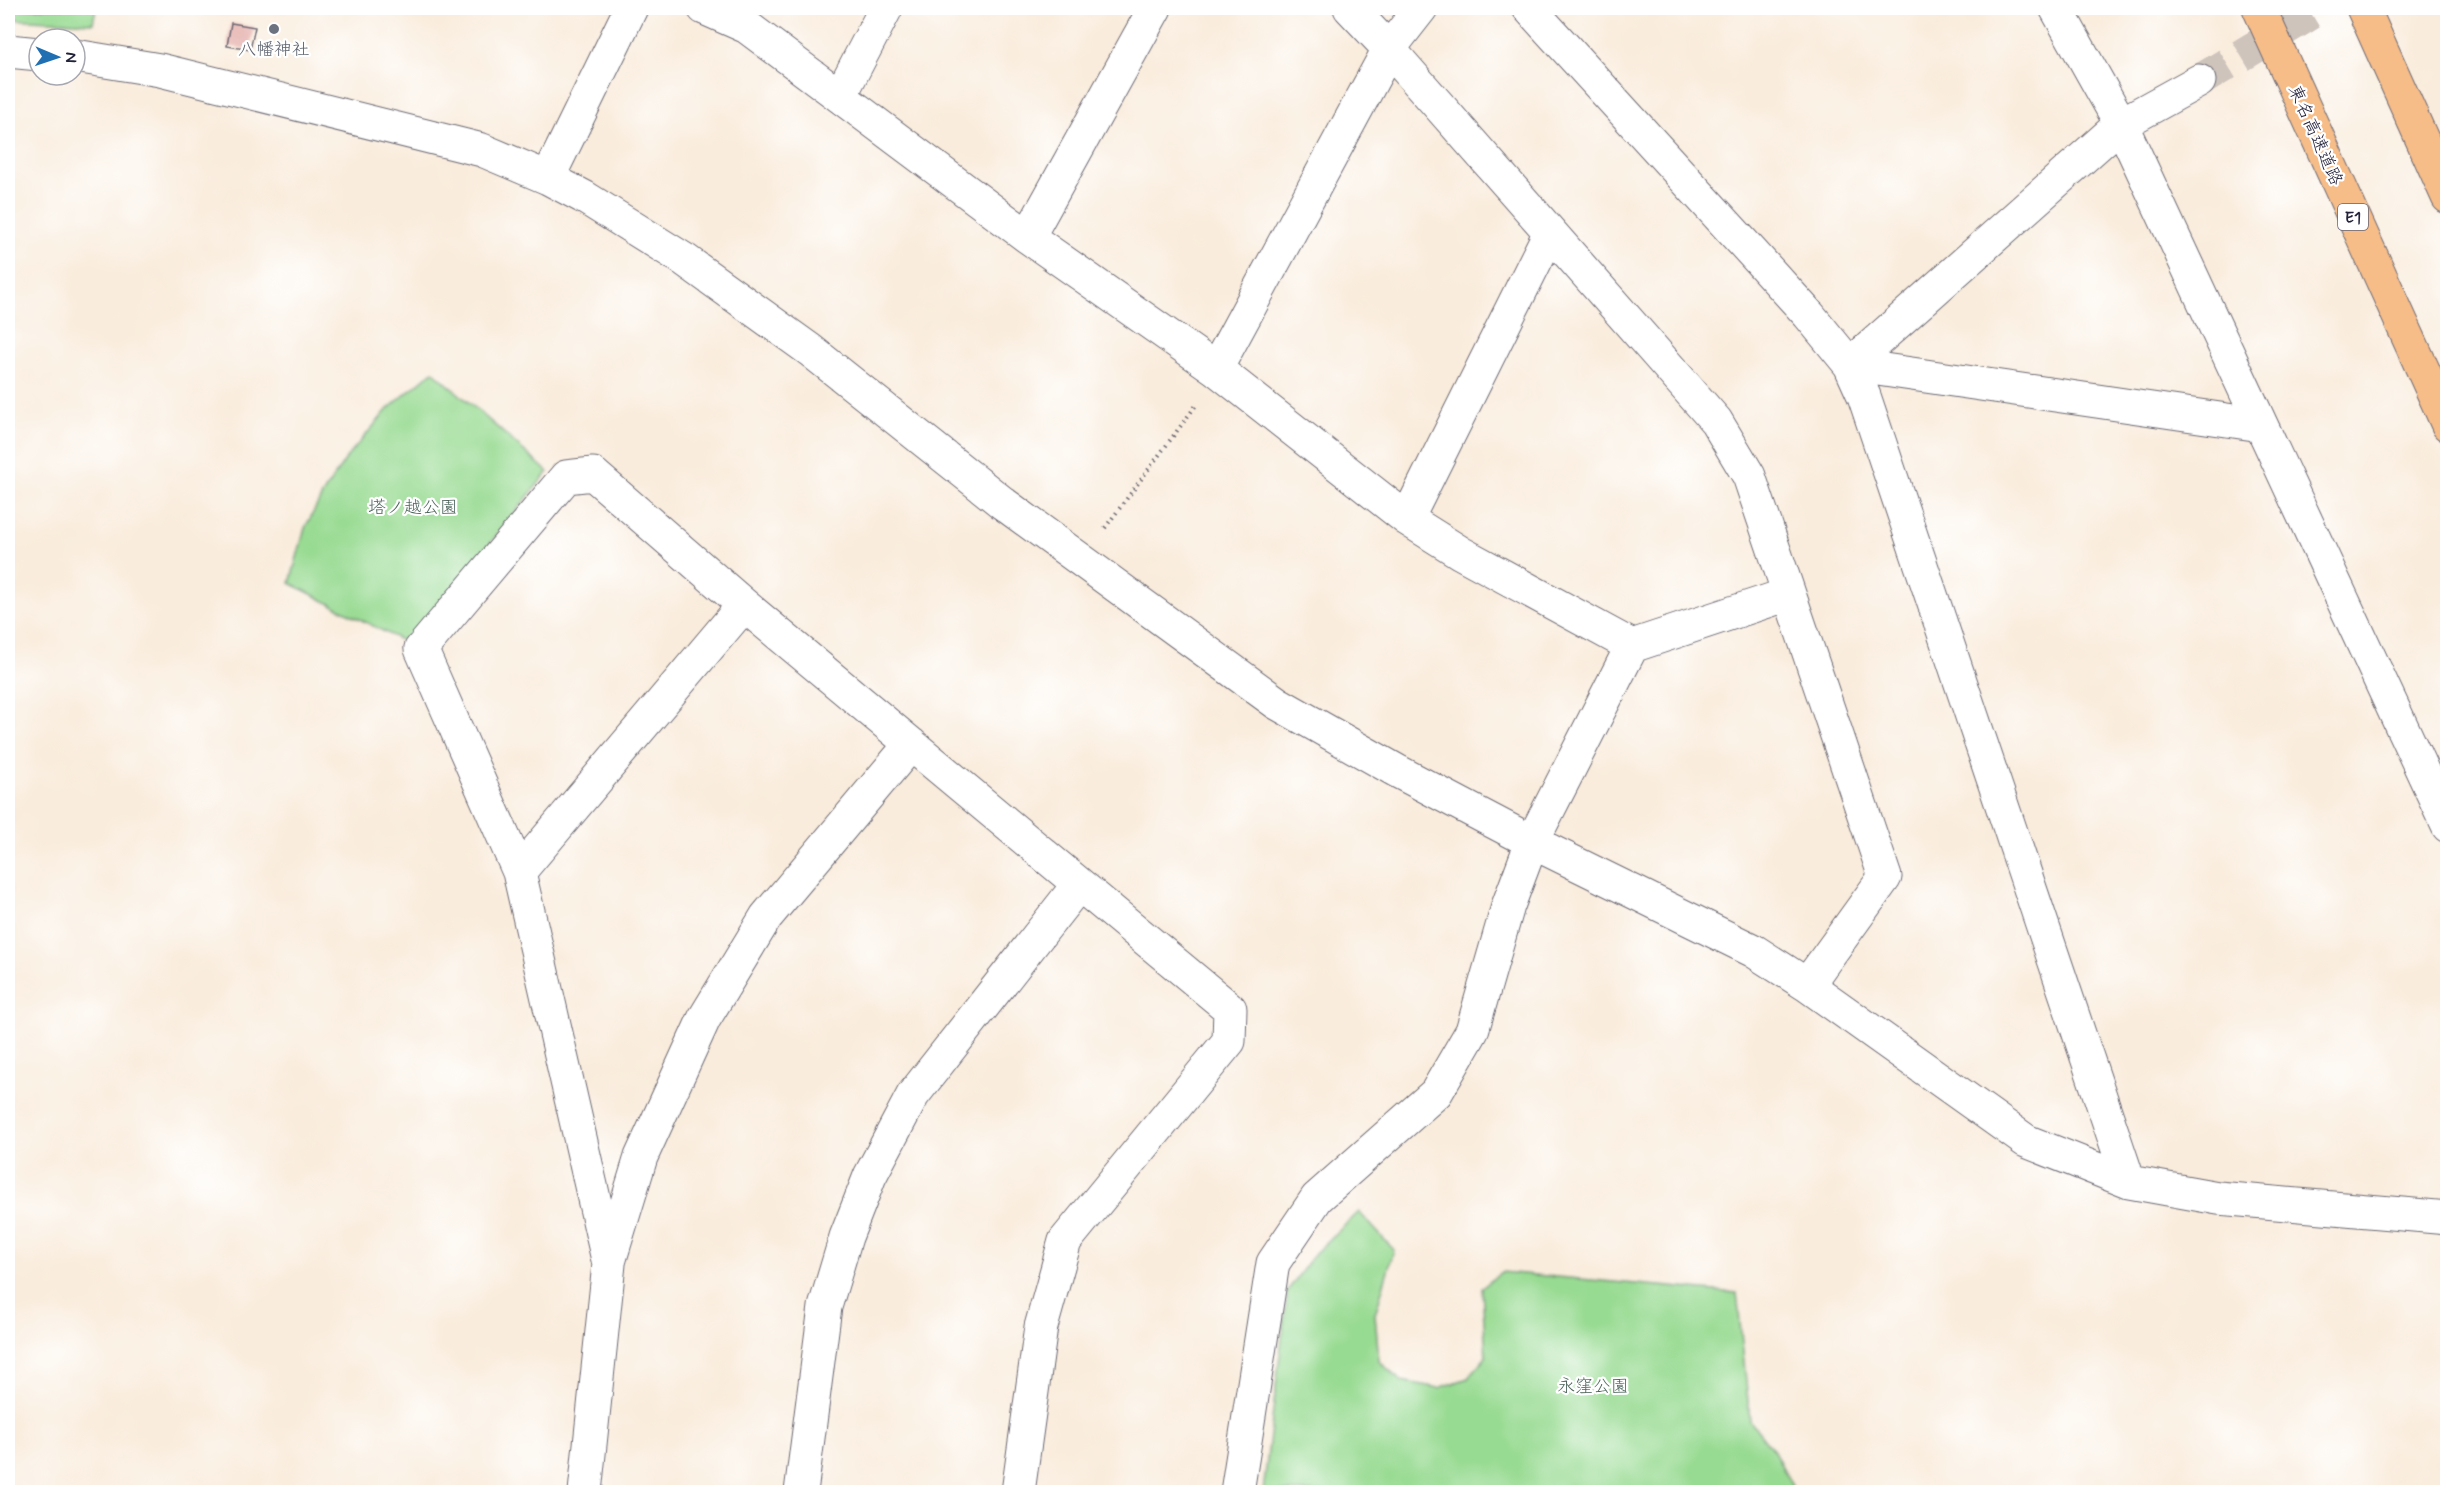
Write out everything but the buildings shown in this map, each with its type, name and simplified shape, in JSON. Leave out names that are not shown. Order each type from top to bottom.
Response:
[{"type":"highway","name":"東名高速道路","points":[[2259,8],[2448,425]]},
{"type":"highway","points":[[2363,8],[2448,197]]},
{"type":"street","points":[[548,178],[632,8]]},
{"type":"street","points":[[704,8],[747,27],[1028,237],[1216,369],[1407,519],[1461,553],[1632,646]]},
{"type":"street","points":[[840,96],[886,8]]},
{"type":"street","points":[[1028,237],[1155,8]]},
{"type":"street","points":[[1350,8],[1389,49],[1716,422],[1749,476],[1885,876],[1807,985]]},
{"type":"street","points":[[1216,369],[1389,49],[1421,8]]},
{"type":"street","points":[[1529,8],[1809,315],[1851,365],[1864,396],[2129,1182]]},
{"type":"street","points":[[2056,8],[2121,124],[2448,826]]},
{"type":"street","points":[[8,51],[27,53]]},
{"type":"street","points":[[87,58],[160,70],[482,150],[548,178],[584,197],[686,260],[810,350],[1004,504],[1277,703],[1397,771],[1532,842],[1754,951],[1807,985],[2026,1141],[2129,1182],[2218,1198],[2448,1218]]},
{"type":"street","points":[[1851,365],[2121,124],[2199,81]]},
{"type":"street","points":[[1407,519],[1550,232]]},
{"type":"street","points":[[1851,365],[2261,425]]},
{"type":"street","points":[[609,1264],[519,872],[421,649],[566,477],[593,474],[744,605],[1230,1009],[1229,1041],[1065,1241],[1041,1328],[1018,1492]]},
{"type":"street","points":[[1237,1492],[1273,1263],[1317,1198],[1436,1093],[1472,1031],[1508,906],[1532,842],[1632,646],[1790,594]]},
{"type":"street","points":[[519,872],[744,605]]},
{"type":"street","points":[[585,1492],[609,1264],[641,1157],[704,1019],[766,917],[911,744]]},
{"type":"street","points":[[801,1492],[825,1307],[846,1237],[870,1176],[913,1095],[1079,884]]},
{"type":"path","points":[[1121,507],[1182,424]]},
{"type":"path","points":[[1524,1488],[1559,1491]]},
{"type":"green space","points":[[8,8],[96,8],[93,23],[8,19]]},
{"type":"green space","name":"塔ノ越公園","points":[[433,371],[548,472],[408,644],[290,583],[305,528],[325,490],[347,457],[388,409]]},
{"type":"green space","name":"永窪公園","points":[[1359,1212],[1394,1250],[1375,1314],[1379,1361],[1401,1381],[1439,1388],[1468,1378],[1486,1357],[1482,1288],[1501,1272],[1737,1293],[1750,1421],[1774,1451],[1795,1492],[1263,1492],[1288,1290],[1315,1253]]},
{"type":"tunnel","points":[[2199,81],[2320,8]]},
{"type":"place","name":"八幡神社","points":[[274,29]]}]
